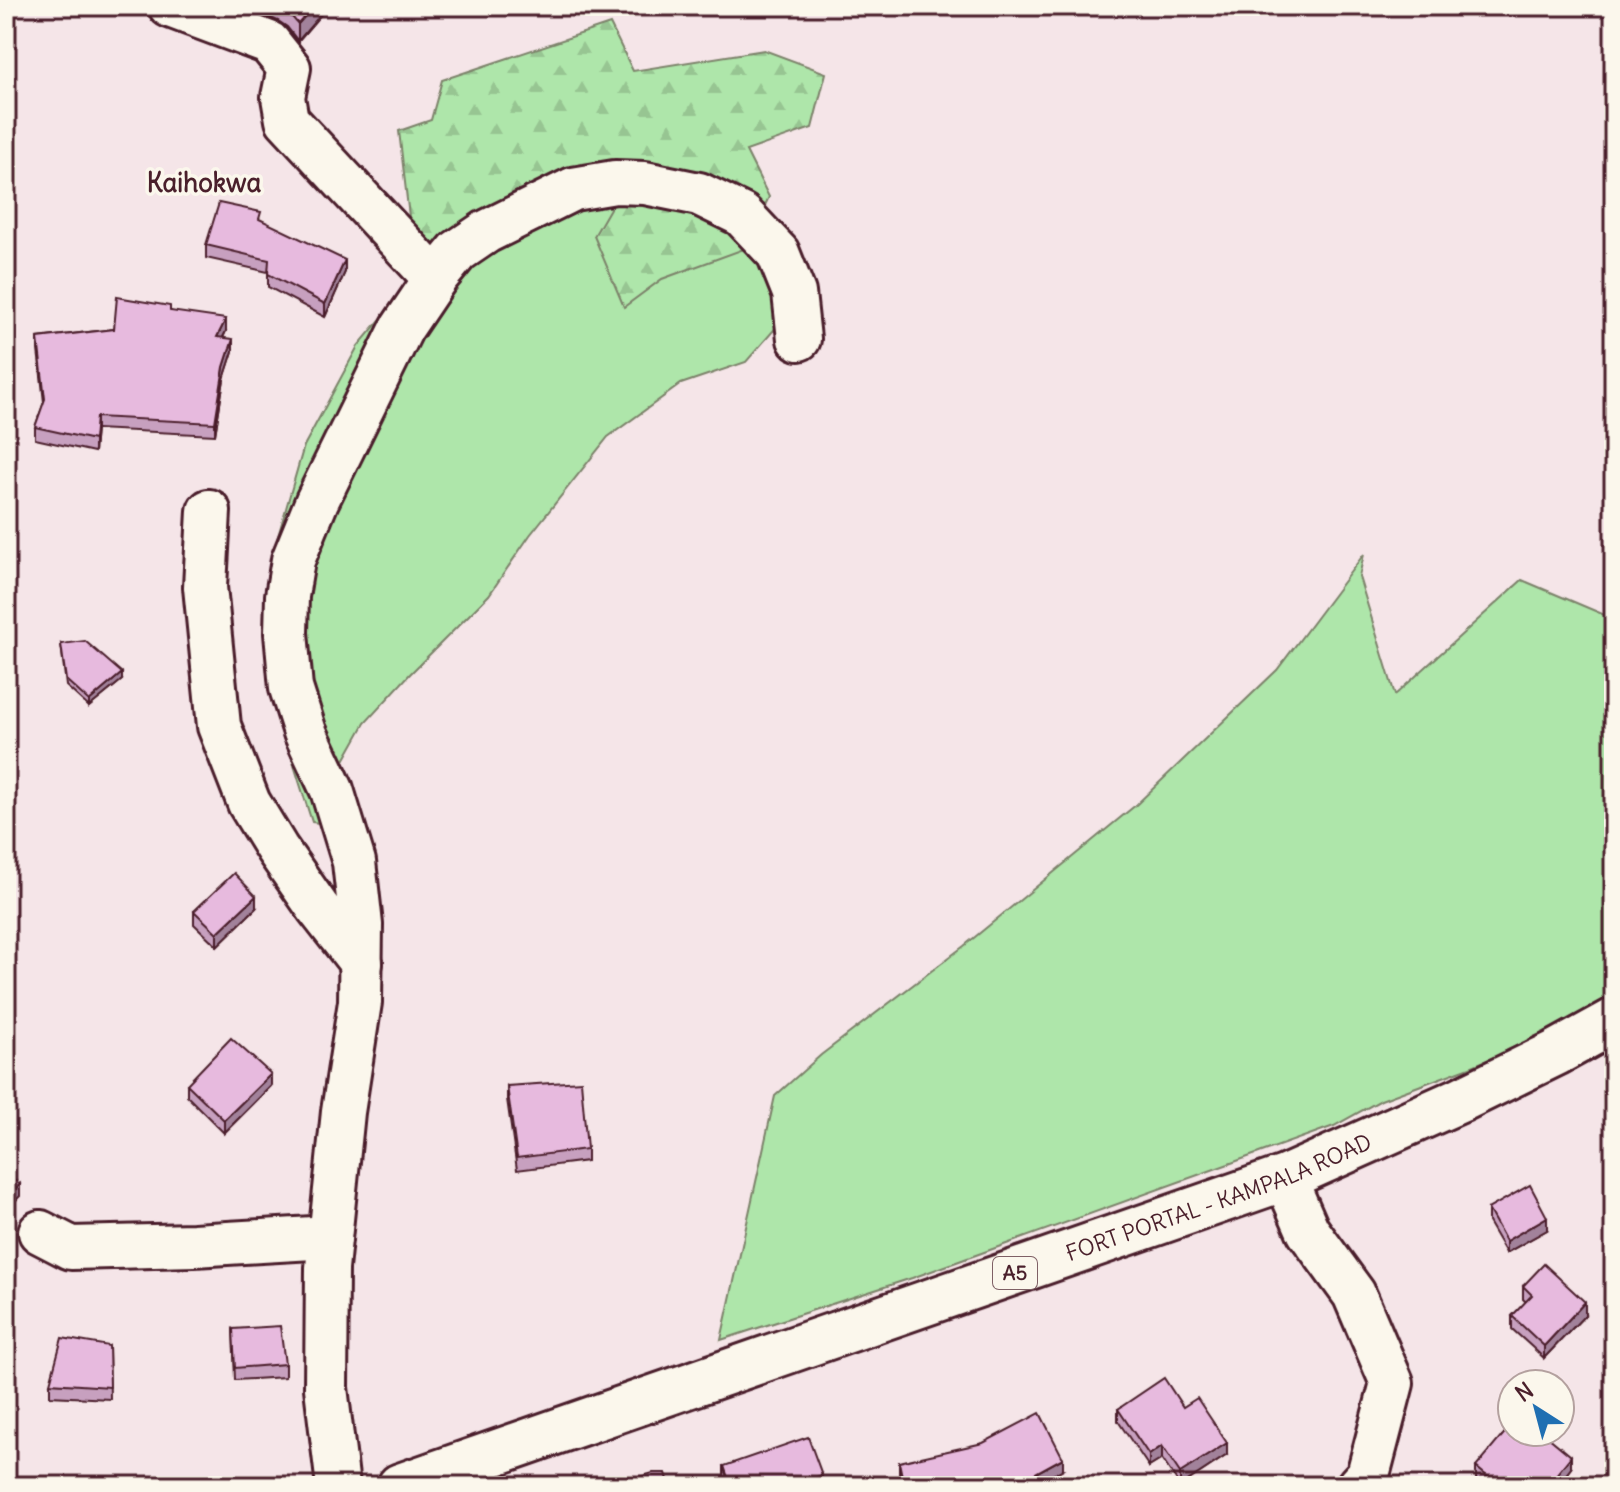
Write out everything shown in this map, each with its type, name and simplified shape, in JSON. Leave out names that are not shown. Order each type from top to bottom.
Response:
[{"type":"highway","name":"FORT PORTAL - KAMPALA ROAD","points":[[400,1486],[1285,1178],[1460,1100],[1614,1021]]},
{"type":"street","points":[[170,6],[269,43],[289,68],[283,97],[287,120],[435,279]]},
{"type":"street","points":[[338,1486],[326,1388],[327,1268],[343,1112],[360,1002],[361,925],[354,862],[332,790],[305,732],[291,688],[286,633],[287,596],[293,560],[317,501],[402,328],[435,279],[458,251],[486,232],[573,189],[615,182],[645,183],[699,194],[742,215],[778,253],[794,293],[799,339]]},
{"type":"street","points":[[209,511],[205,587],[219,726],[249,803],[318,908],[361,963]]},
{"type":"street","points":[[1285,1178],[1308,1231],[1354,1294],[1392,1383],[1368,1475],[1358,1486]]},
{"type":"street","points":[[40,1232],[71,1248],[330,1237]]},
{"type":"green space","points":[[610,24],[633,71],[764,50],[826,73],[812,128],[746,151],[769,197],[744,249],[662,279],[624,307],[594,236],[631,172],[436,253],[413,251],[399,131],[431,120],[442,80]]},
{"type":"green space","points":[[632,171],[749,203],[787,315],[746,362],[681,384],[608,437],[530,535],[489,595],[365,723],[337,773],[351,827],[312,822],[275,705],[270,564],[304,446],[358,346],[436,253]]},
{"type":"green space","points":[[1364,554],[1359,577],[1395,695],[1522,580],[1614,617],[1614,1004],[1593,1017],[1381,1100],[1334,1126],[912,1278],[721,1340],[775,1096],[821,1055],[964,946],[1137,804],[1277,670]]},
{"type":"building","points":[[281,6],[314,6],[298,24]]},
{"type":"building","points":[[219,203],[261,212],[259,219],[345,260],[325,304],[268,274],[269,260],[206,245]]},
{"type":"building","points":[[117,297],[170,306],[170,311],[226,319],[217,337],[233,339],[224,367],[215,423],[96,417],[94,440],[35,427],[45,399],[38,338],[114,329]]},
{"type":"building","points":[[85,641],[122,673],[89,701],[66,680],[61,644]]},
{"type":"building","points":[[234,873],[256,896],[217,933],[194,911]]},
{"type":"building","points":[[231,1038],[271,1074],[224,1120],[187,1084]]},
{"type":"building","points":[[581,1081],[587,1149],[517,1158],[507,1086]]},
{"type":"building","points":[[6,1173],[20,1184],[6,1198]]},
{"type":"building","points":[[1530,1185],[1547,1217],[1506,1241],[1488,1209]]},
{"type":"building","points":[[1544,1264],[1585,1302],[1544,1346],[1512,1316],[1532,1295],[1523,1286]]},
{"type":"building","points":[[280,1326],[285,1364],[235,1368],[233,1329]]},
{"type":"building","points":[[62,1338],[109,1346],[110,1387],[50,1383]]},
{"type":"building","points":[[1164,1378],[1183,1407],[1197,1398],[1227,1443],[1180,1473],[1162,1446],[1149,1455],[1118,1409]]},
{"type":"building","points":[[1040,1413],[1063,1458],[1021,1481],[1023,1486],[904,1486],[899,1462],[983,1443]]},
{"type":"building","points":[[808,1437],[822,1475],[792,1486],[731,1486],[724,1466]]},
{"type":"building","points":[[1496,1443],[1496,1448],[1561,1448],[1571,1456],[1547,1486],[1499,1486],[1476,1467]]},
{"type":"building","points":[[653,1473],[666,1473],[670,1486],[608,1486]]},
{"type":"district","name":"Kaihokwa","points":[[204,183]]}]
